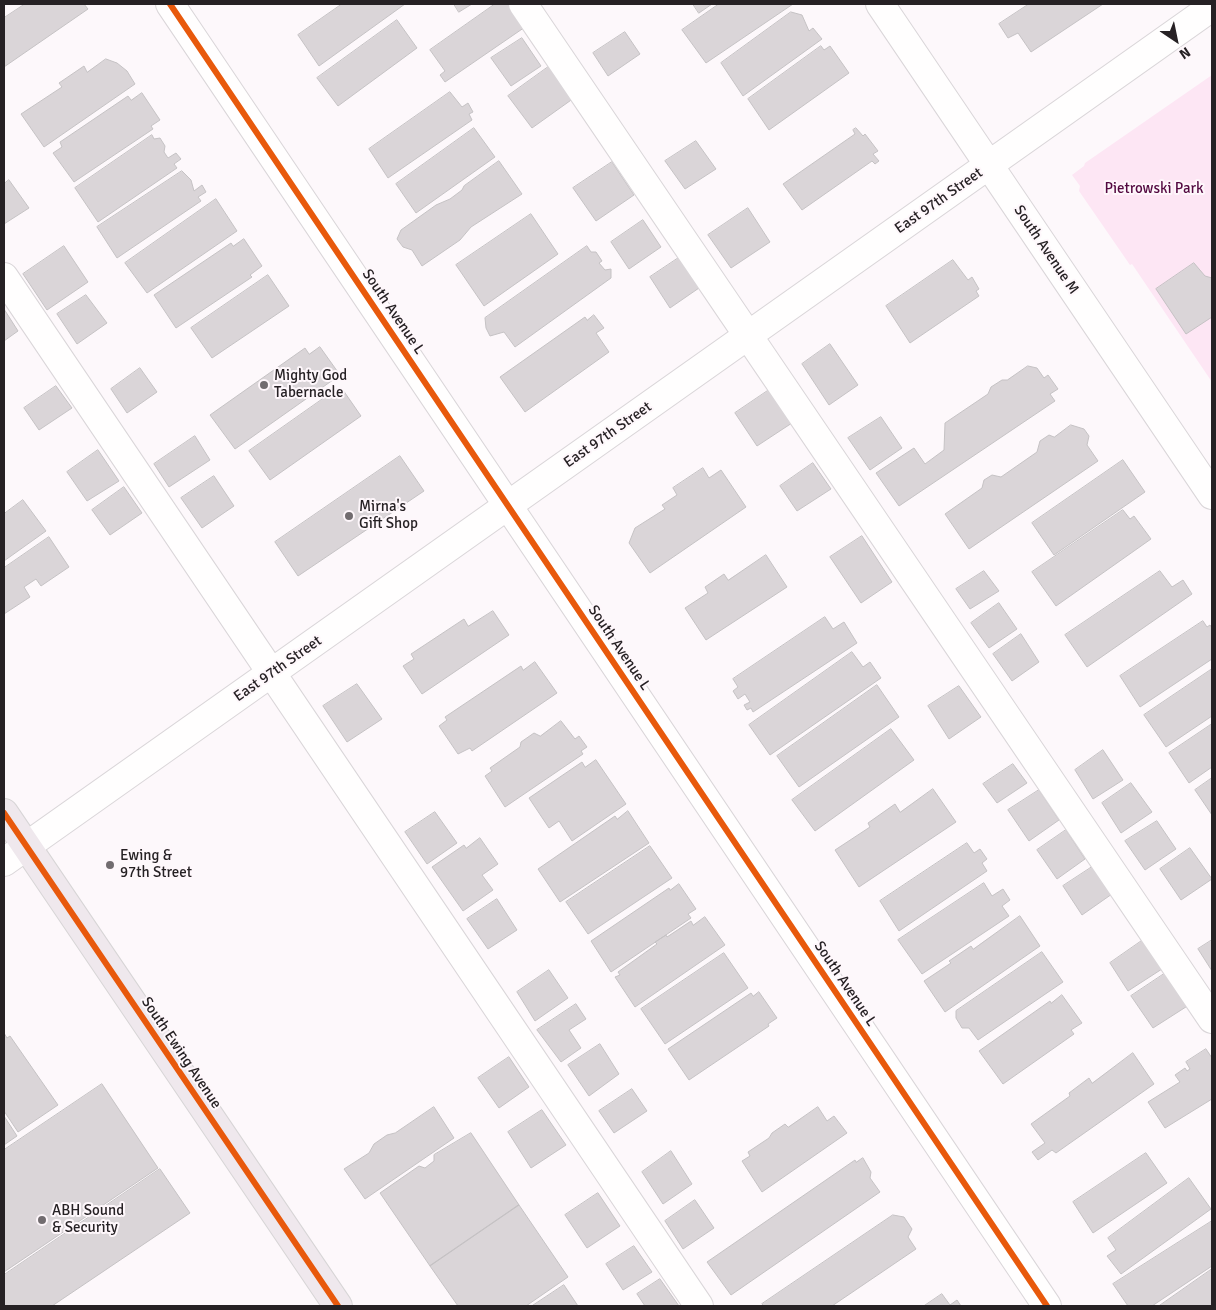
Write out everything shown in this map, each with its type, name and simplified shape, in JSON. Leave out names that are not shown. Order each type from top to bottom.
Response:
[{"type":"main road","name":"South Ewing Avenue","points":[[4,813],[338,1306]]},
{"type":"street","name":"South Avenue L","points":[[170,4],[1047,1306]]},
{"type":"street","points":[[523,4],[1212,1019]]},
{"type":"street","name":"South Avenue M","points":[[880,4],[1212,495]]},
{"type":"street","name":"East 97th Street","points":[[4,862],[1212,7]]},
{"type":"street","points":[[4,277],[699,1306]]},
{"type":"green space","name":"Pietrowski Park","points":[[1212,75],[1212,382],[1132,264],[1130,265],[1079,191],[1080,186],[1072,175],[1084,166],[1085,163]]},
{"type":"building","points":[[25,4],[84,4],[88,9],[4,67],[4,18]]},
{"type":"building","points":[[342,4],[405,4],[319,66],[298,35]]},
{"type":"building","points":[[454,4],[472,4],[459,12]]},
{"type":"building","points":[[495,4],[513,4],[528,25],[445,82],[440,75],[445,71],[430,50]]},
{"type":"building","points":[[693,4],[712,4],[699,13]]},
{"type":"building","points":[[719,4],[793,4],[706,63],[682,30]]},
{"type":"building","points":[[1029,4],[1103,4],[1031,52],[1018,33],[1008,38],[999,24]]},
{"type":"building","points":[[791,12],[802,15],[809,31],[813,28],[822,39],[743,96],[721,63]]},
{"type":"building","points":[[397,20],[417,48],[338,106],[317,78]]},
{"type":"building","points":[[625,32],[640,54],[608,76],[593,53]]},
{"type":"building","points":[[522,38],[541,66],[511,86],[491,58]]},
{"type":"building","points":[[821,46],[824,50],[830,46],[849,73],[769,130],[748,99]]},
{"type":"building","points":[[106,59],[117,63],[127,71],[135,84],[44,147],[21,114],[62,87],[59,83],[84,66],[87,72]]},
{"type":"building","points":[[551,65],[574,98],[532,128],[508,96]]},
{"type":"building","points":[[450,92],[462,107],[468,103],[473,112],[469,114],[472,120],[388,178],[369,149]]},
{"type":"building","points":[[142,93],[160,120],[151,126],[153,129],[74,182],[53,153],[62,147],[60,142],[128,96],[131,100]]},
{"type":"building","points":[[474,128],[495,157],[416,213],[396,184]]},
{"type":"building","points":[[856,128],[863,136],[865,134],[878,151],[873,154],[879,161],[875,164],[872,161],[802,210],[783,184],[855,134],[853,130]]},
{"type":"building","points":[[152,135],[154,139],[160,138],[165,146],[164,152],[168,158],[176,153],[181,159],[174,164],[177,168],[98,222],[75,188]]},
{"type":"building","points":[[696,141],[716,169],[685,189],[665,161]]},
{"type":"building","points":[[499,161],[522,194],[471,227],[460,240],[422,266],[412,250],[403,247],[397,239],[401,230],[436,205],[450,199],[462,190],[464,186]]},
{"type":"building","points":[[612,162],[634,195],[596,221],[573,188]]},
{"type":"building","points":[[182,171],[191,180],[194,191],[202,185],[206,192],[198,197],[201,201],[117,258],[97,227]]},
{"type":"building","points":[[9,180],[29,208],[4,224],[4,184]]},
{"type":"building","points":[[216,199],[237,231],[147,293],[125,263]]},
{"type":"building","points":[[748,208],[770,242],[731,268],[708,235]]},
{"type":"building","points":[[531,214],[558,254],[484,306],[456,265]]},
{"type":"building","points":[[643,220],[661,247],[629,269],[611,242]]},
{"type":"building","points":[[244,239],[262,266],[250,275],[252,277],[176,328],[154,295],[231,243],[233,246]]},
{"type":"building","points":[[64,246],[88,282],[47,310],[23,274]]},
{"type":"building","points":[[587,246],[591,252],[596,252],[602,261],[599,263],[605,270],[611,269],[611,278],[515,347],[504,332],[490,336],[486,328],[485,318]]},
{"type":"building","points":[[680,257],[699,288],[670,308],[650,277]]},
{"type":"building","points":[[953,260],[968,280],[972,277],[979,289],[976,291],[979,296],[910,343],[886,306]]},
{"type":"building","points":[[1194,263],[1205,276],[1212,278],[1212,317],[1186,334],[1156,289]]},
{"type":"building","points":[[268,275],[289,306],[212,358],[191,328]]},
{"type":"building","points":[[86,295],[107,323],[77,344],[57,314]]},
{"type":"building","points":[[4,309],[18,331],[4,341]]},
{"type":"building","points":[[594,315],[604,328],[596,333],[609,352],[525,412],[500,377],[585,317],[587,320]]},
{"type":"building","points":[[830,344],[858,385],[829,405],[802,364]]},
{"type":"building","points":[[320,347],[340,375],[235,449],[210,415],[305,348],[309,354]]},
{"type":"building","points":[[1028,366],[1037,368],[1044,378],[1048,375],[1058,389],[1050,394],[1055,401],[899,506],[876,473],[914,448],[925,464],[944,450],[945,423],[988,394],[991,387],[1002,380],[1007,380]]},
{"type":"building","points":[[140,368],[157,392],[127,413],[111,389]]},
{"type":"building","points":[[56,386],[72,408],[39,430],[24,408]]},
{"type":"building","points":[[337,389],[339,393],[343,390],[361,416],[270,480],[249,451]]},
{"type":"building","points":[[769,390],[792,423],[757,446],[735,413]]},
{"type":"building","points":[[881,417],[902,448],[870,470],[848,438]]},
{"type":"building","points":[[1071,425],[1084,429],[1089,436],[1087,445],[1098,461],[969,549],[945,514],[982,488],[984,480],[992,475],[1001,477],[1037,452],[1040,441],[1049,435],[1054,437]]},
{"type":"building","points":[[195,436],[210,460],[169,487],[154,464]]},
{"type":"building","points":[[98,450],[119,481],[87,501],[67,472]]},
{"type":"building","name":"Mirna's Gift Shop","points":[[400,456],[424,491],[298,576],[275,542]]},
{"type":"building","points":[[1123,460],[1145,492],[1054,555],[1032,523]]},
{"type":"building","points":[[813,463],[831,489],[797,511],[780,486]]},
{"type":"building","points":[[703,468],[709,478],[721,470],[746,507],[650,573],[629,543],[635,528],[665,509],[662,505],[677,495],[673,488]]},
{"type":"building","points":[[214,476],[234,506],[202,528],[181,498]]},
{"type":"building","points":[[124,487],[142,513],[110,535],[92,510]]},
{"type":"building","points":[[23,500],[46,531],[4,561],[4,514]]},
{"type":"building","points":[[1123,510],[1130,519],[1134,516],[1151,539],[1056,606],[1032,572]]},
{"type":"building","points":[[862,536],[892,582],[861,603],[830,557]]},
{"type":"building","points":[[49,537],[69,567],[41,586],[36,579],[24,587],[30,597],[4,614],[4,568]]},
{"type":"building","points":[[766,555],[787,587],[706,640],[685,608],[708,593],[705,587],[724,574],[728,580]]},
{"type":"building","points":[[984,571],[999,591],[970,609],[956,589]]},
{"type":"building","points":[[1160,571],[1172,587],[1183,580],[1192,594],[1087,667],[1065,635]]},
{"type":"building","points":[[999,603],[1017,629],[989,648],[971,623]]},
{"type":"building","points":[[493,611],[509,635],[422,694],[403,666],[414,659],[411,654],[464,619],[468,626]]},
{"type":"building","points":[[825,617],[833,629],[844,622],[857,643],[753,712],[751,708],[747,710],[744,705],[750,702],[745,694],[738,699],[733,691],[738,687],[733,679]]},
{"type":"building","points":[[1203,621],[1207,627],[1210,625],[1212,628],[1212,659],[1140,707],[1120,676]]},
{"type":"building","points":[[1021,634],[1039,662],[1012,681],[993,654]]},
{"type":"building","points":[[852,652],[863,667],[870,662],[881,678],[770,755],[749,725]]},
{"type":"building","points":[[535,662],[557,693],[472,751],[470,748],[458,754],[439,726],[447,720],[445,717],[521,666],[523,670]]},
{"type":"building","points":[[1212,669],[1212,716],[1166,747],[1144,715]]},
{"type":"building","points":[[357,684],[382,719],[347,742],[323,706]]},
{"type":"building","points":[[877,685],[899,717],[799,787],[777,756]]},
{"type":"building","points":[[959,686],[981,717],[949,739],[928,706]]},
{"type":"building","points":[[561,721],[575,739],[579,736],[587,747],[581,751],[583,754],[505,807],[485,776],[492,771],[490,768],[520,747],[521,742],[534,733],[540,736]]},
{"type":"building","points":[[1212,724],[1212,767],[1189,783],[1169,753]]},
{"type":"building","points":[[891,729],[914,760],[815,831],[792,800]]},
{"type":"building","points":[[1103,750],[1123,780],[1093,799],[1075,770]]},
{"type":"building","points":[[596,760],[626,804],[572,841],[559,821],[549,828],[529,798],[582,762],[585,767]]},
{"type":"building","points":[[1013,764],[1027,783],[997,803],[983,784]]},
{"type":"building","points":[[1212,778],[1212,815],[1195,790]]},
{"type":"building","points":[[1131,783],[1152,812],[1121,833],[1102,803]]},
{"type":"building","points":[[933,789],[956,822],[859,887],[835,850],[870,827],[868,823],[895,804],[900,812]]},
{"type":"building","points":[[1039,790],[1059,820],[1029,841],[1008,810]]},
{"type":"building","points":[[628,811],[649,843],[560,902],[538,869],[615,816],[617,819]]},
{"type":"building","points":[[435,812],[457,843],[427,864],[405,832]]},
{"type":"building","points":[[1157,821],[1176,849],[1145,870],[1125,841]]},
{"type":"building","points":[[1066,830],[1085,859],[1057,879],[1037,850]]},
{"type":"building","points":[[480,838],[498,864],[482,875],[493,890],[463,911],[432,867],[464,845],[466,848]]},
{"type":"building","points":[[967,843],[974,853],[980,849],[987,859],[982,863],[987,871],[899,931],[880,901]]},
{"type":"building","points":[[650,846],[672,878],[588,934],[566,902]]},
{"type":"building","points":[[1190,848],[1212,879],[1181,900],[1160,869]]},
{"type":"building","points":[[1092,867],[1112,894],[1082,915],[1063,886]]},
{"type":"building","points":[[984,883],[992,896],[1003,889],[1010,900],[1002,906],[1009,916],[922,974],[898,940]]},
{"type":"building","points":[[679,884],[696,909],[688,914],[691,918],[611,972],[591,941],[669,888],[670,890]]},
{"type":"building","points":[[497,899],[517,930],[488,949],[467,919]]},
{"type":"building","points":[[1020,916],[1040,946],[945,1012],[924,981],[951,963],[949,961],[971,946],[973,949]]},
{"type":"building","points":[[705,917],[725,945],[635,1007],[615,977],[620,975],[618,972],[657,944],[655,942],[666,935],[667,937],[691,921],[693,925]]},
{"type":"building","points":[[1143,940],[1162,969],[1128,991],[1110,963]]},
{"type":"building","points":[[1212,940],[1212,971],[1198,949]]},
{"type":"building","points":[[1042,952],[1063,982],[978,1040],[969,1028],[962,1028],[956,1018],[956,1011]]},
{"type":"building","points":[[724,953],[748,988],[665,1044],[641,1009]]},
{"type":"building","points":[[549,970],[568,998],[535,1021],[517,992]]},
{"type":"building","points":[[1167,972],[1189,1005],[1153,1028],[1131,996]]},
{"type":"building","points":[[759,992],[777,1018],[768,1024],[769,1026],[689,1080],[668,1049],[751,993],[753,996]]},
{"type":"building","points":[[1062,995],[1082,1023],[1071,1030],[1074,1034],[1003,1084],[979,1051],[1050,1001],[1051,1003]]},
{"type":"building","points":[[576,1004],[586,1019],[569,1030],[581,1048],[561,1062],[537,1030]]},
{"type":"building","points":[[4,1033],[7,1038],[10,1036],[58,1105],[18,1132],[4,1111]]},
{"type":"building","points":[[600,1044],[619,1074],[589,1096],[568,1065]]},
{"type":"building","points":[[1206,1049],[1212,1058],[1212,1099],[1165,1128],[1148,1102],[1180,1082],[1175,1075],[1185,1068],[1187,1071],[1190,1069],[1186,1062]]},
{"type":"building","points":[[1133,1053],[1154,1084],[1056,1153],[1052,1150],[1038,1160],[1032,1152],[1045,1143],[1031,1124],[1070,1096],[1069,1093],[1089,1078],[1092,1083]]},
{"type":"building","points":[[509,1057],[529,1087],[499,1108],[478,1078]]},
{"type":"building","name":"ABH Sound & Security","points":[[102,1084],[158,1168],[4,1272],[4,1150]]},
{"type":"building","points":[[632,1089],[647,1111],[614,1133],[599,1111]]},
{"type":"building","points":[[434,1107],[454,1138],[365,1199],[344,1169],[369,1153],[374,1144],[387,1135],[395,1133]]},
{"type":"building","points":[[818,1107],[827,1121],[834,1116],[847,1133],[762,1192],[742,1161],[750,1156],[748,1152],[769,1138],[772,1133],[785,1124],[788,1127]]},
{"type":"building","points":[[542,1110],[566,1145],[531,1168],[508,1132]]},
{"type":"building","points":[[4,1116],[17,1136],[4,1145]]},
{"type":"building","points":[[471,1133],[519,1205],[430,1266],[380,1193],[419,1166],[425,1168],[434,1161],[434,1155]]},
{"type":"building","points":[[671,1151],[692,1184],[663,1204],[642,1172]]},
{"type":"building","points":[[1146,1153],[1167,1183],[1093,1233],[1073,1202]]},
{"type":"building","points":[[863,1158],[871,1172],[870,1178],[880,1192],[731,1295],[707,1262],[855,1160],[856,1162]]},
{"type":"building","points":[[160,1169],[190,1213],[52,1306],[4,1306],[4,1275]]},
{"type":"building","points":[[1189,1178],[1211,1209],[1121,1274],[1107,1256],[1116,1250],[1108,1238]]},
{"type":"building","points":[[598,1193],[620,1226],[587,1248],[565,1215]]},
{"type":"building","points":[[695,1200],[714,1228],[683,1249],[665,1221]]},
{"type":"building","points":[[519,1205],[568,1277],[526,1306],[458,1306],[430,1266]]},
{"type":"building","points":[[893,1215],[904,1217],[912,1229],[908,1237],[916,1249],[832,1306],[764,1306],[762,1304]]},
{"type":"building","points":[[1212,1221],[1212,1266],[1152,1306],[1128,1306],[1113,1284]]},
{"type":"building","points":[[634,1246],[652,1272],[623,1290],[606,1264]]},
{"type":"building","points":[[1212,1269],[1212,1306],[1159,1306]]},
{"type":"building","points":[[660,1279],[679,1306],[645,1306],[637,1294]]},
{"type":"building","points":[[564,1285],[578,1306],[532,1306]]},
{"type":"building","points":[[942,1294],[950,1305],[957,1300],[961,1306],[924,1306]]},
{"type":"cycle path","points":[[170,4],[1047,1306]]},
{"type":"cycle path","points":[[4,813],[338,1306]]},
{"type":"place","name":"Mighty God Tabernacle","points":[[264,385]]},
{"type":"place","name":"Mirna's Gift Shop","points":[[349,516]]},
{"type":"place","name":"Ewing & 97th Street","points":[[110,865]]},
{"type":"place","name":"ABH Sound & Security","points":[[42,1220]]}]
